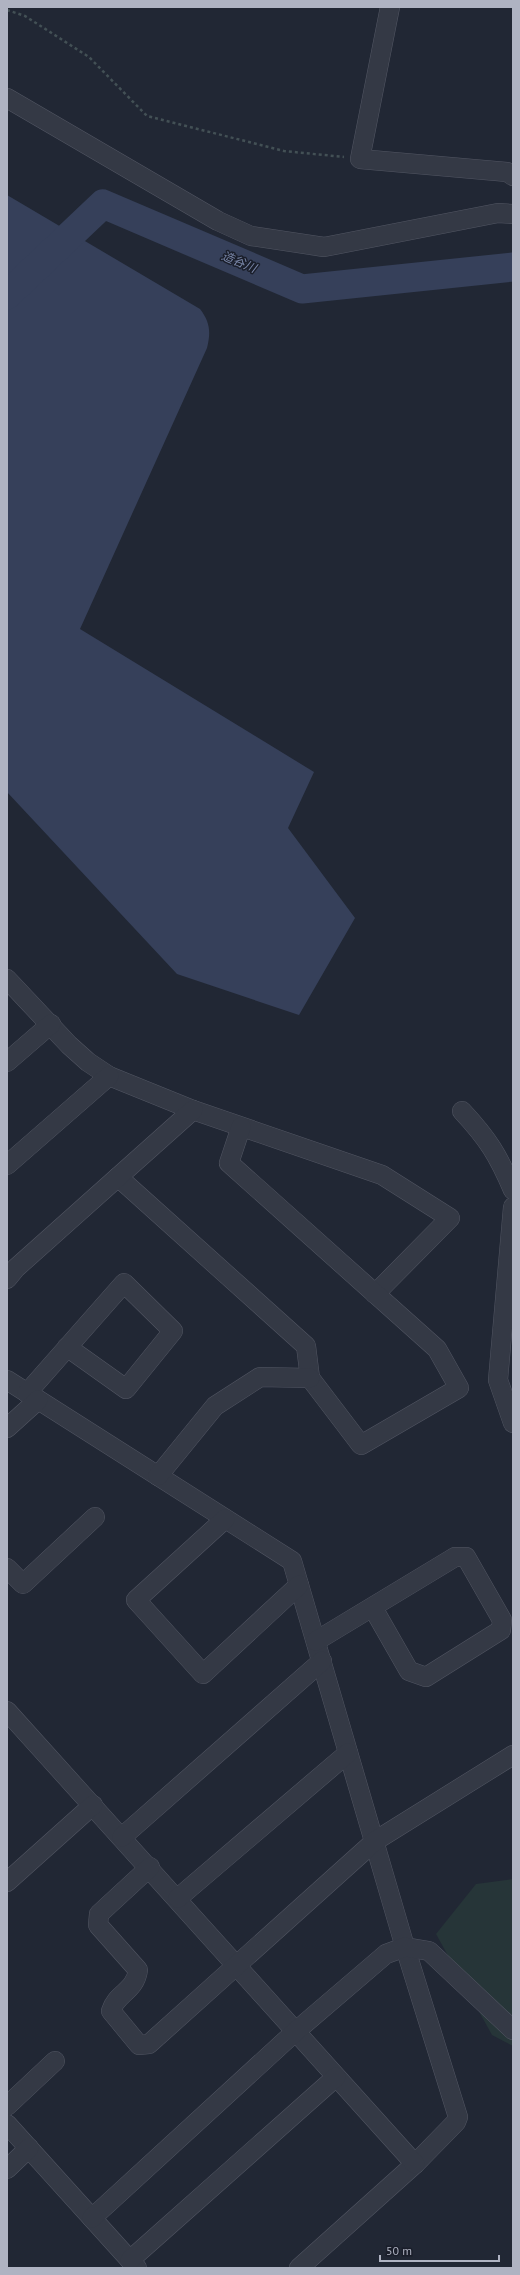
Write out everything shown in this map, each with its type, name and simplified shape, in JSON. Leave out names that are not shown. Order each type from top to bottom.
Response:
[{"type":"street","points":[[390,7],[360,159],[508,172],[513,176]]},
{"type":"street","points":[[7,98],[218,221],[251,236],[324,247],[498,213],[513,214]]},
{"type":"street","points":[[7,979],[88,1062],[109,1076],[193,1110],[382,1175],[450,1218],[375,1294]]},
{"type":"street","points":[[7,1062],[50,1024]]},
{"type":"street","points":[[7,1165],[109,1076]]},
{"type":"street","points":[[7,1279],[16,1268],[193,1110]]},
{"type":"street","points":[[462,1112],[484,1134],[498,1156],[513,1190]]},
{"type":"street","points":[[118,1177],[306,1346],[310,1378],[361,1444],[459,1388],[437,1349],[229,1163],[241,1127]]},
{"type":"street","points":[[513,1207],[498,1380],[513,1423]]},
{"type":"street","points":[[7,1428],[67,1347],[124,1283],[173,1330],[126,1389],[67,1347]]},
{"type":"street","points":[[158,1476],[215,1406],[253,1381],[260,1377],[310,1378]]},
{"type":"street","points":[[7,1380],[292,1561],[405,1947],[458,2117],[456,2122],[415,2164],[299,2268]]},
{"type":"street","points":[[7,1568],[23,1584],[95,1517]]},
{"type":"street","points":[[225,1518],[136,1600],[203,1674],[299,1585]]},
{"type":"street","points":[[316,1641],[373,1608],[455,1557],[466,1557],[507,1627],[426,1677],[409,1671],[373,1608]]},
{"type":"street","points":[[122,1837],[322,1661]]},
{"type":"street","points":[[7,1711],[178,1898],[415,2164]]},
{"type":"street","points":[[178,1898],[348,1753]]},
{"type":"street","points":[[150,1867],[99,1914],[98,1925],[138,1970],[136,1981],[113,2004],[111,2011],[139,2044],[149,2044],[238,1966],[375,1841],[513,1755]]},
{"type":"street","points":[[7,1882],[93,1805]]},
{"type":"street","points":[[92,2218],[296,2031],[386,1954],[405,1947],[429,1951],[513,2030]]},
{"type":"street","points":[[7,2106],[55,2061]]},
{"type":"street","points":[[7,2124],[133,2264],[336,2077]]},
{"type":"street","points":[[7,2169],[29,2148]]},
{"type":"path","points":[[7,10],[25,16],[89,57],[147,116],[284,151],[360,159]]},
{"type":"shaded area","points":[[513,1879],[513,2046],[492,2035],[436,1934],[476,1884]]},
{"type":"water","points":[[7,195],[200,309],[208,323],[209,337],[207,348],[80,629],[314,772],[288,828],[355,918],[299,1015],[177,974],[7,792]]},
{"type":"waterway","name":"造谷川","points":[[7,295],[103,204],[302,289],[513,267]]}]
